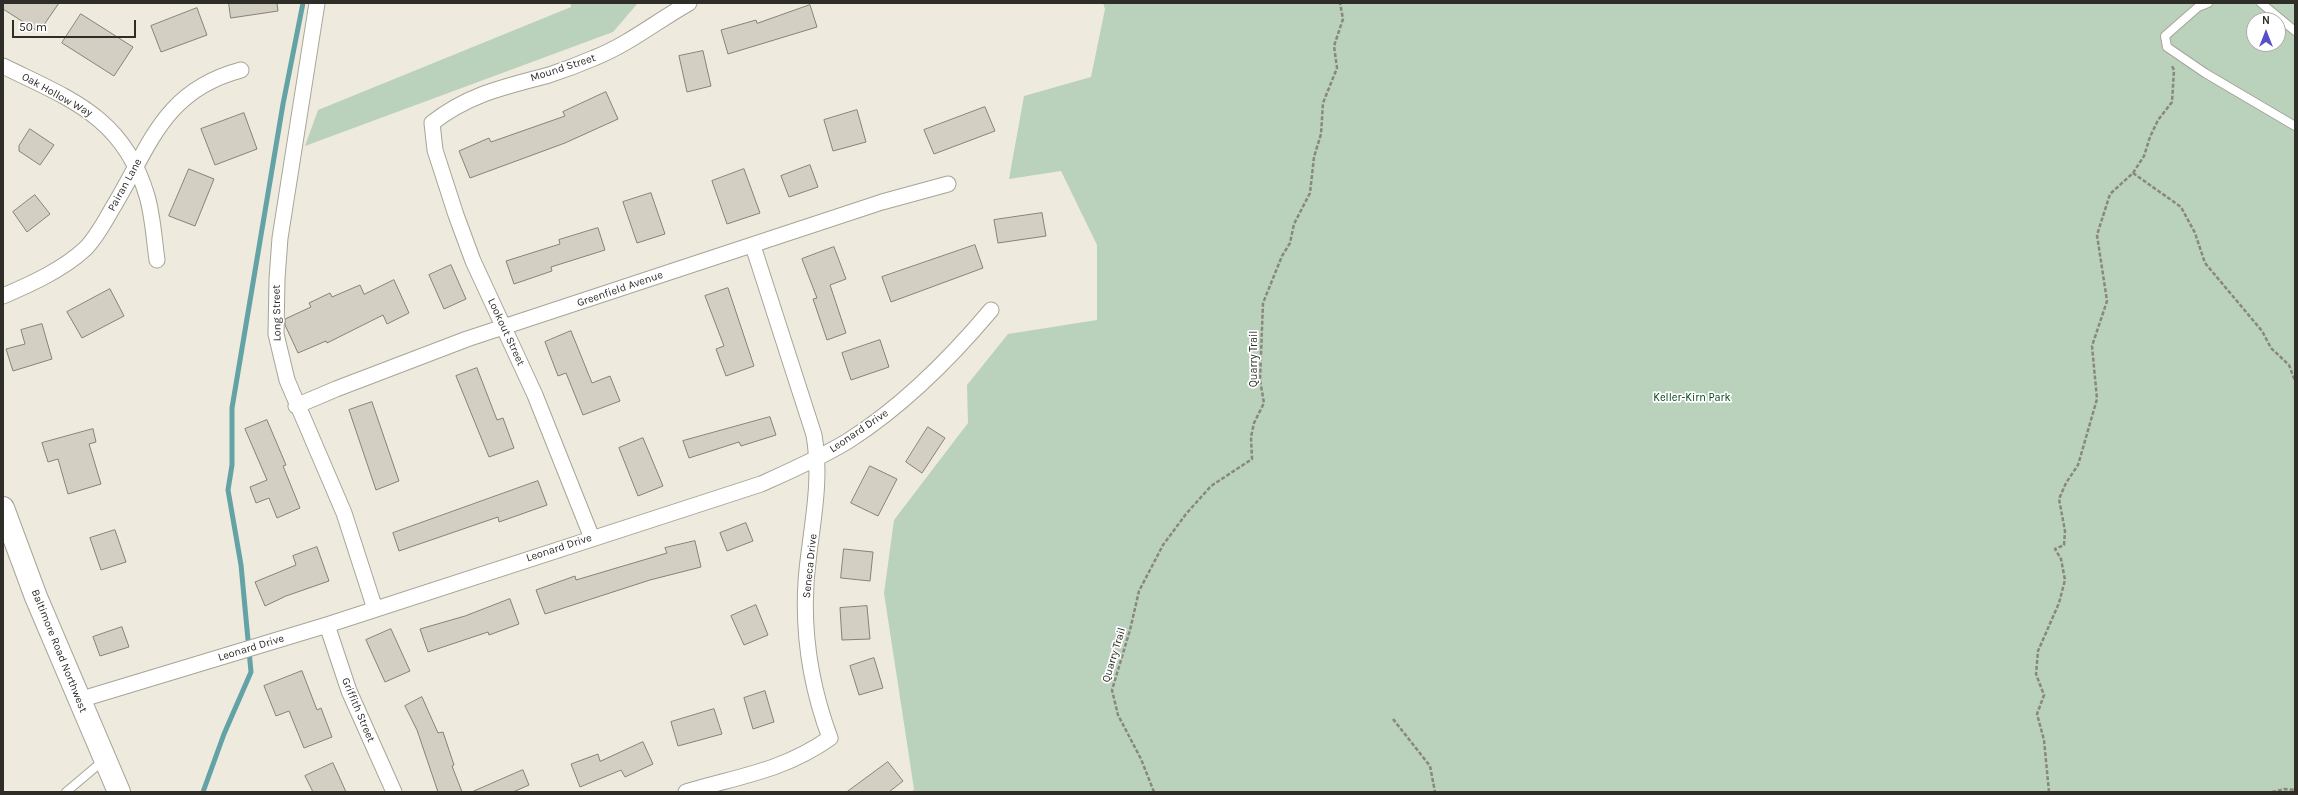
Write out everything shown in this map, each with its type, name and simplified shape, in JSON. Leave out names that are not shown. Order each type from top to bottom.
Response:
[{"type":"main road","name":"Baltimore Road Northwest","points":[[3,508],[36,597],[78,700],[119,792]]},
{"type":"street","name":"Long Street","points":[[317,3],[280,238],[277,279],[276,334],[283,367],[296,406],[344,513],[376,609]]},
{"type":"street","name":"Mound Street","points":[[432,123],[450,109],[466,100],[493,90],[549,75],[618,48],[689,3]]},
{"type":"street","name":"Oak Hollow Way","points":[[3,66],[64,96],[103,122],[119,138],[136,167],[148,204],[157,260]]},
{"type":"street","name":"Pairan Lane","points":[[3,296],[44,276],[85,249],[100,230],[154,132],[185,97],[205,82],[241,70]]},
{"type":"street","name":"Lookout Street","points":[[432,123],[435,150],[473,261],[535,395],[592,538]]},
{"type":"street","name":"Greenfield Avenue","points":[[296,406],[336,389],[467,339],[753,246],[882,202],[948,184]]},
{"type":"street","name":"Seneca Drive","points":[[686,792],[788,763],[810,752],[830,738],[815,694],[810,670],[805,623],[806,576],[818,492],[818,458],[807,406],[753,246]]},
{"type":"street","name":"Leonard Drive","points":[[78,700],[327,625],[761,484],[818,458],[867,428],[906,398],[942,365],[991,310]]},
{"type":"street","name":"Griffith Street","points":[[327,625],[349,691],[394,792]]},
{"type":"lane","points":[[2208,3],[2198,7],[2165,36],[2167,47],[2205,73],[2295,126]]},
{"type":"lane","points":[[2261,3],[2295,31]]},
{"type":"lane","points":[[66,792],[105,759]]},
{"type":"path","name":"Quarry Trail","points":[[1154,792],[1118,714],[1112,690],[1130,630],[1139,591],[1163,545],[1211,486],[1252,459],[1251,437],[1254,423],[1264,403],[1260,380],[1263,303],[1282,256],[1290,243],[1294,224],[1310,193],[1314,158],[1321,134],[1323,103],[1337,68],[1334,46],[1343,20],[1340,3]]},
{"type":"path","points":[[2049,792],[2044,740],[2038,714],[2044,695],[2036,674],[2038,652],[2058,603],[2065,580],[2061,559],[2055,549],[2064,545],[2065,531],[2059,499],[2066,483],[2078,465],[2097,399],[2092,346],[2107,301],[2097,235],[2110,194],[2133,173],[2144,156],[2150,137],[2158,120],[2172,102],[2174,70],[2170,64]]},
{"type":"path","points":[[2133,173],[2181,207],[2195,233],[2205,263],[2262,331],[2271,348],[2289,365],[2295,381]]},
{"type":"path","points":[[1393,719],[1430,766],[1435,792]]},
{"type":"path","points":[[2272,792],[2285,789],[2295,790]]},
{"type":"green space","points":[[570,3],[638,3],[613,32],[305,146],[318,110],[571,7]]},
{"type":"green space","name":"Keller-Kirn Park","points":[[1103,3],[2295,3],[2295,792],[912,792],[914,789],[884,593],[894,520],[968,423],[967,385],[1008,334],[1097,320],[1097,245],[1061,171],[1009,179],[1024,96],[1091,77],[1105,9]]},
{"type":"building","points":[[3,3],[59,3],[39,32],[3,9]]},
{"type":"building","points":[[229,3],[277,3],[278,11],[231,18]]},
{"type":"building","points":[[810,5],[817,27],[728,54],[721,30],[756,20],[757,23]]},
{"type":"building","points":[[197,8],[207,35],[161,52],[151,26]]},
{"type":"building","points":[[81,14],[133,47],[114,76],[62,43]]},
{"type":"building","points":[[703,51],[711,86],[687,92],[679,56]]},
{"type":"building","points":[[606,92],[618,119],[565,143],[470,178],[459,151],[489,138],[491,142],[565,116],[563,112]]},
{"type":"building","points":[[985,107],[995,131],[934,154],[924,130]]},
{"type":"building","points":[[857,110],[866,142],[833,151],[824,120]]},
{"type":"building","points":[[244,113],[257,149],[215,165],[201,129]]},
{"type":"building","points":[[30,129],[54,145],[40,165],[19,151],[19,146]]},
{"type":"building","points":[[810,165],[818,187],[789,197],[781,176]]},
{"type":"building","points":[[189,169],[214,179],[195,226],[169,216]]},
{"type":"building","points":[[744,169],[760,213],[727,224],[712,181]]},
{"type":"building","points":[[651,193],[665,234],[637,243],[623,202]]},
{"type":"building","points":[[35,195],[50,214],[27,232],[13,212]]},
{"type":"building","points":[[1042,213],[1046,236],[998,243],[994,220]]},
{"type":"building","points":[[598,228],[605,250],[551,267],[552,271],[514,284],[506,261],[560,244],[559,240]]},
{"type":"building","points":[[975,245],[983,268],[891,302],[882,277]]},
{"type":"building","points":[[834,247],[846,279],[830,285],[846,333],[827,340],[813,299],[817,298],[802,259]]},
{"type":"building","points":[[451,265],[466,299],[444,309],[429,275]]},
{"type":"building","points":[[394,280],[409,313],[387,324],[383,315],[327,343],[326,341],[298,353],[285,325],[285,319],[311,307],[309,303],[330,293],[332,297],[360,285],[364,294]]},
{"type":"building","points":[[728,288],[754,366],[726,376],[716,349],[724,346],[705,296]]},
{"type":"building","points":[[110,289],[124,316],[82,338],[67,312]]},
{"type":"building","points":[[42,324],[52,359],[13,371],[6,349],[25,344],[21,330]]},
{"type":"building","points":[[571,331],[592,383],[610,376],[620,401],[583,415],[566,373],[558,376],[545,342]]},
{"type":"building","points":[[880,340],[889,367],[851,380],[842,353]]},
{"type":"building","points":[[477,368],[497,420],[503,418],[514,448],[489,457],[456,376]]},
{"type":"building","points":[[372,402],[399,481],[376,490],[349,410]]},
{"type":"building","points":[[770,417],[776,435],[741,446],[739,442],[689,458],[683,441]]},
{"type":"building","points":[[267,420],[286,465],[283,466],[300,508],[277,518],[269,498],[256,503],[250,487],[267,480],[245,429]]},
{"type":"building","points":[[928,427],[945,438],[922,473],[906,462]]},
{"type":"building","points":[[93,429],[96,442],[89,444],[101,484],[68,494],[58,459],[48,462],[42,443]]},
{"type":"building","points":[[643,438],[663,486],[638,496],[619,448]]},
{"type":"building","points":[[870,466],[897,479],[878,516],[851,503]]},
{"type":"building","points":[[538,481],[547,505],[499,522],[498,517],[399,551],[393,533]]},
{"type":"building","points":[[746,523],[753,541],[727,551],[720,533]]},
{"type":"building","points":[[115,530],[126,562],[101,570],[90,538]]},
{"type":"building","points":[[695,541],[701,567],[650,580],[545,614],[536,590],[575,576],[576,580],[667,553],[665,548]]},
{"type":"building","points":[[317,547],[329,581],[286,596],[265,606],[255,582],[296,565],[293,556]]},
{"type":"building","points":[[844,549],[873,552],[870,581],[841,578]]},
{"type":"building","points":[[510,599],[519,624],[489,635],[488,632],[428,652],[420,629],[465,616]]},
{"type":"building","points":[[756,605],[768,635],[744,645],[731,616]]},
{"type":"building","points":[[867,606],[870,639],[842,640],[840,608]]},
{"type":"building","points":[[122,627],[129,647],[100,656],[93,637]]},
{"type":"building","points":[[391,629],[410,671],[385,682],[366,640]]},
{"type":"building","points":[[874,658],[883,688],[859,695],[850,666]]},
{"type":"building","points":[[302,671],[317,710],[321,708],[332,737],[304,748],[289,711],[276,716],[264,686]]},
{"type":"building","points":[[765,691],[774,722],[753,729],[744,698]]},
{"type":"building","points":[[422,697],[438,733],[443,732],[454,765],[452,766],[462,792],[438,792],[417,730],[405,706]]},
{"type":"building","points":[[714,709],[722,734],[678,746],[671,722]]},
{"type":"building","points":[[643,742],[653,764],[625,777],[621,770],[580,787],[571,764],[598,754],[600,761]]},
{"type":"building","points":[[888,762],[903,781],[889,792],[847,792]]},
{"type":"building","points":[[333,763],[346,792],[313,792],[305,776]]},
{"type":"building","points":[[523,770],[529,785],[513,792],[472,792]]},
{"type":"waterway","points":[[203,792],[224,734],[251,672],[241,565],[228,490],[232,465],[232,408],[283,104],[303,3]]}]
